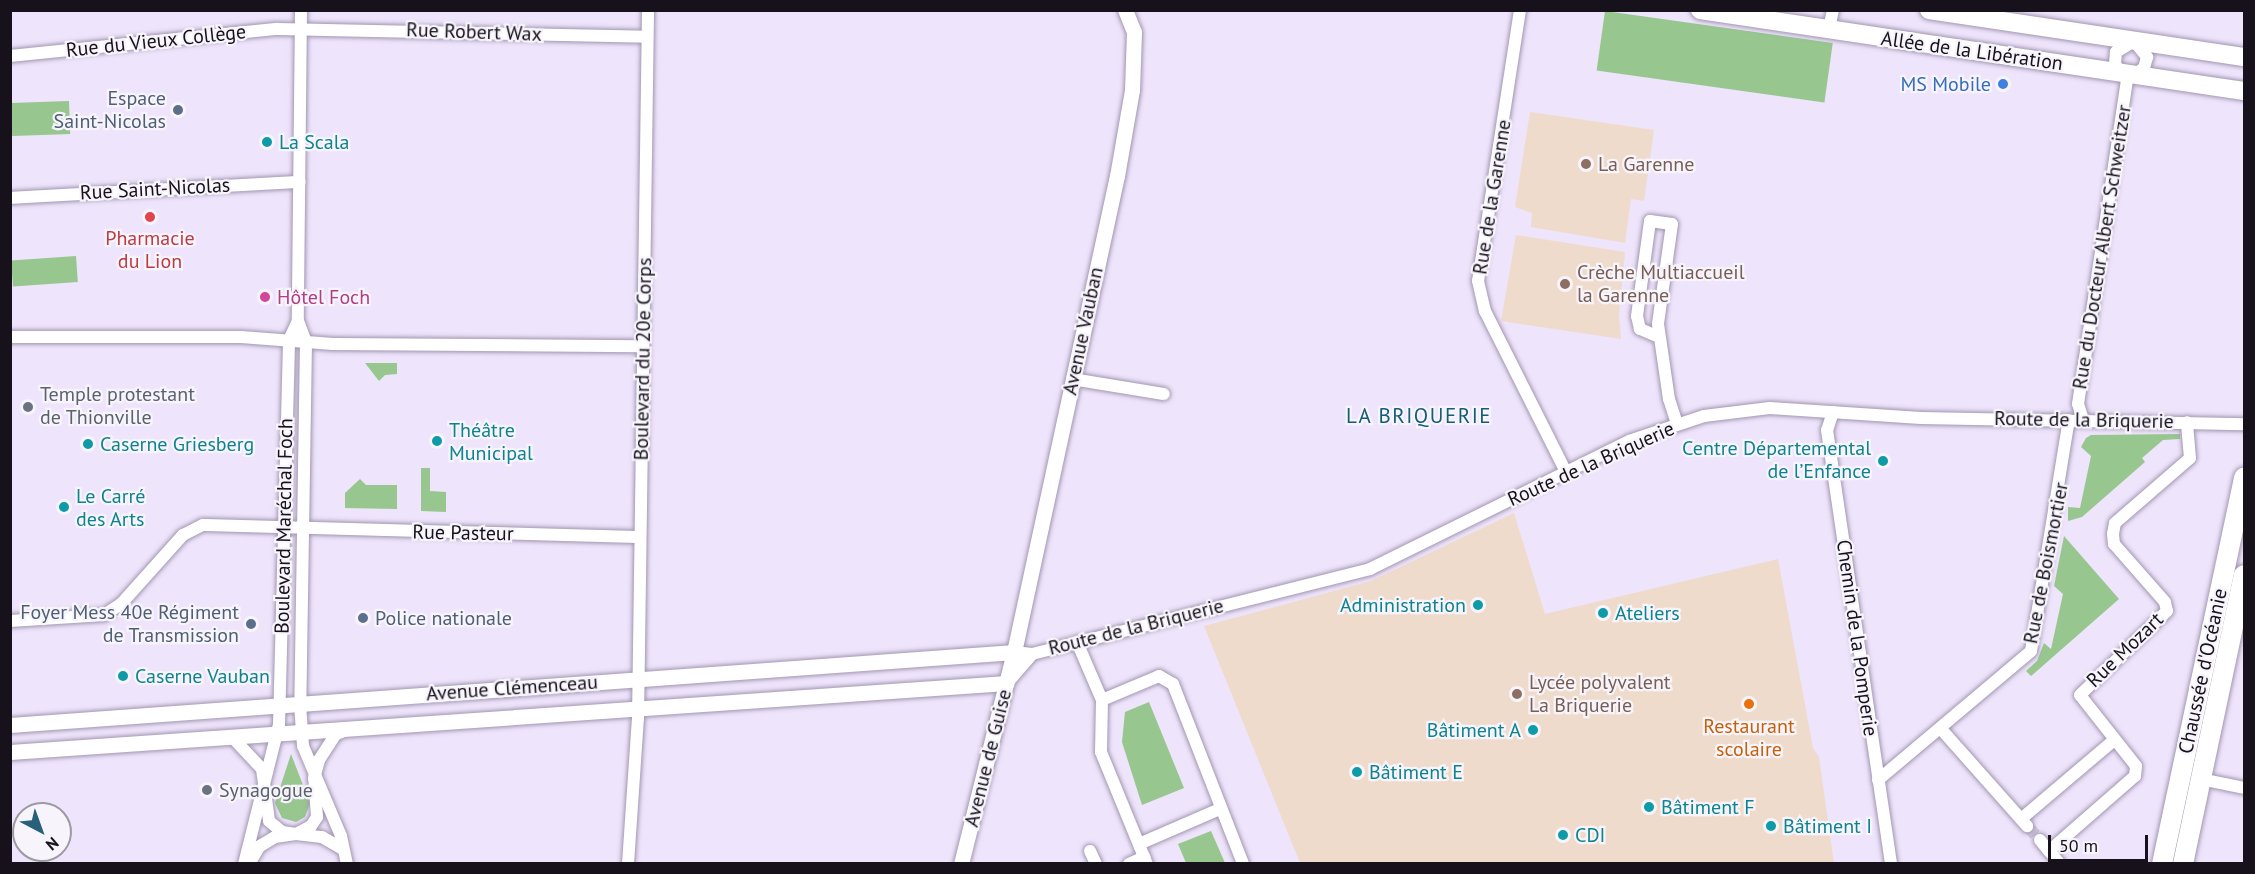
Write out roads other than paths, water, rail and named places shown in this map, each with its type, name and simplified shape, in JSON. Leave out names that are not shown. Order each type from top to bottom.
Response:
[{"type":"main road","name":"Allée de la Libération","points":[[1700,10],[1812,22],[2244,91]]},
{"type":"main road","name":"Allée de la Libération","points":[[1929,10],[2244,57]]},
{"type":"main road","name":"Chaussée d'Océanie","points":[[2162,864],[2244,478]]},
{"type":"main road","name":"Chaussée d'Océanie","points":[[2183,864],[2240,614],[2244,575]]},
{"type":"street","name":"Boulevard Maréchal Foch","points":[[301,10],[298,321],[306,342],[300,704],[302,732],[314,778]]},
{"type":"street","name":"Boulevard du 20e Corps","points":[[628,864],[639,679],[648,10]]},
{"type":"street","name":"Avenue Vauban","points":[[1014,652],[1132,90],[1134,32],[1125,10]]},
{"type":"street","name":"Rue de la Garenne","points":[[1520,10],[1478,281],[1485,311],[1566,472]]},
{"type":"street","points":[[1812,22],[1830,24],[1833,10]]},
{"type":"street","name":"Rue Robert Wax","points":[[301,29],[647,37]]},
{"type":"street","name":"Rue du Vieux Collège","points":[[10,56],[224,33],[301,29]]},
{"type":"street","points":[[2134,41],[2147,57],[2144,68],[2128,74],[2115,65],[2116,52],[2134,41]]},
{"type":"street","name":"Rue du Docteur Albert Schweitzer","points":[[2083,420],[2078,404],[2128,74]]},
{"type":"street","name":"Rue Saint-Nicolas","points":[[10,198],[300,182]]},
{"type":"street","points":[[1659,337],[1641,330],[1637,316],[1650,221],[1672,224],[1659,337],[1669,399],[1677,423]]},
{"type":"street","name":"Boulevard Maréchal Foch","points":[[266,782],[278,734],[287,526],[289,340],[298,321]]},
{"type":"street","points":[[10,337],[643,346]]},
{"type":"street","points":[[1072,379],[1164,394]]},
{"type":"street","name":"Route de la Briquerie","points":[[1014,652],[1032,654],[1370,569],[1566,472],[1677,423],[1770,408],[1921,418],[2244,424]]},
{"type":"street","name":"Chemin de la Pomperie","points":[[1833,412],[1827,430],[1891,864]]},
{"type":"street","name":"Rue de Boismortier","points":[[1878,780],[2031,651],[2069,420]]},
{"type":"street","name":"Rue Mozart","points":[[2049,851],[2135,776],[2136,765],[2080,695],[2167,611],[2165,602],[2114,544],[2113,534],[2115,523],[2190,458],[2187,422]]},
{"type":"street","name":"Rue Pasteur","points":[[10,621],[104,615],[121,604],[183,535],[203,525],[287,526],[303,530],[640,537]]},
{"type":"street","points":[[1077,642],[1102,700],[1101,752],[1145,860],[1129,864]]},
{"type":"street","name":"Avenue Clémenceau","points":[[10,724],[1014,652]]},
{"type":"street","name":"Avenue de Guise","points":[[961,864],[1014,652]]},
{"type":"street","name":"Route de la Briquerie","points":[[1007,682],[1032,654]]},
{"type":"street","points":[[1102,700],[1159,676],[1173,684],[1219,795],[1220,809],[1243,864]]},
{"type":"street","name":"Avenue Clémenceau","points":[[10,752],[1007,682]]},
{"type":"street","points":[[249,864],[260,846],[275,837],[296,834],[311,826],[317,817],[314,778],[319,760],[336,734],[351,728]]},
{"type":"street","points":[[1941,729],[2024,822],[2114,740]]},
{"type":"street","points":[[232,737],[255,758],[266,782],[269,821],[282,832],[322,837],[341,848]]},
{"type":"street","points":[[314,778],[341,836],[341,848],[346,864]]},
{"type":"street","points":[[2201,779],[2244,788]]},
{"type":"street","points":[[244,864],[255,809],[266,782]]},
{"type":"street","points":[[1139,844],[1220,809]]},
{"type":"street","points":[[2040,840],[2060,864]]},
{"type":"street","points":[[1090,851],[1096,864]]},
{"type":"tunnel","points":[[2027,826],[2040,840]]},
{"type":"place","name":"MS Mobile","points":[[2003,84]]},
{"type":"place","name":"Espace Saint-Nicolas","points":[[178,110]]},
{"type":"place","name":"La Scala","points":[[267,142]]},
{"type":"place","name":"La Garenne","points":[[1586,164]]},
{"type":"place","name":"Pharmacie du Lion","points":[[150,217]]},
{"type":"place","name":"Crèche Multiaccueil la Garenne","points":[[1565,284]]},
{"type":"place","name":"Hôtel Foch","points":[[265,297]]},
{"type":"place","name":"Temple protestant de Thionville","points":[[28,407]]},
{"type":"place","name":"Théâtre Municipal","points":[[437,441]]},
{"type":"place","name":"Caserne Griesberg","points":[[88,444]]},
{"type":"place","name":"Centre Départemental de l’Enfance","points":[[1883,461]]},
{"type":"place","name":"Le Carré des Arts","points":[[64,507]]},
{"type":"place","name":"Administration","points":[[1478,605]]},
{"type":"place","name":"Ateliers","points":[[1603,613]]},
{"type":"place","name":"Police nationale","points":[[363,618]]},
{"type":"place","name":"Foyer Mess 40e Régiment de Transmission","points":[[251,624]]},
{"type":"place","name":"Caserne Vauban","points":[[123,676]]},
{"type":"place","name":"Lycée polyvalent La Briquerie","points":[[1517,694]]},
{"type":"place","name":"Restaurant scolaire","points":[[1749,704]]},
{"type":"place","name":"Bâtiment A","points":[[1533,730]]},
{"type":"place","name":"Bâtiment E","points":[[1357,772]]},
{"type":"place","name":"Synagogue","points":[[207,790]]},
{"type":"place","name":"Bâtiment F","points":[[1649,807]]},
{"type":"place","name":"Bâtiment I","points":[[1771,826]]},
{"type":"place","name":"CDI","points":[[1563,835]]},
{"type":"district","name":"LA BRIQUERIE","points":[[1419,416]]}]
